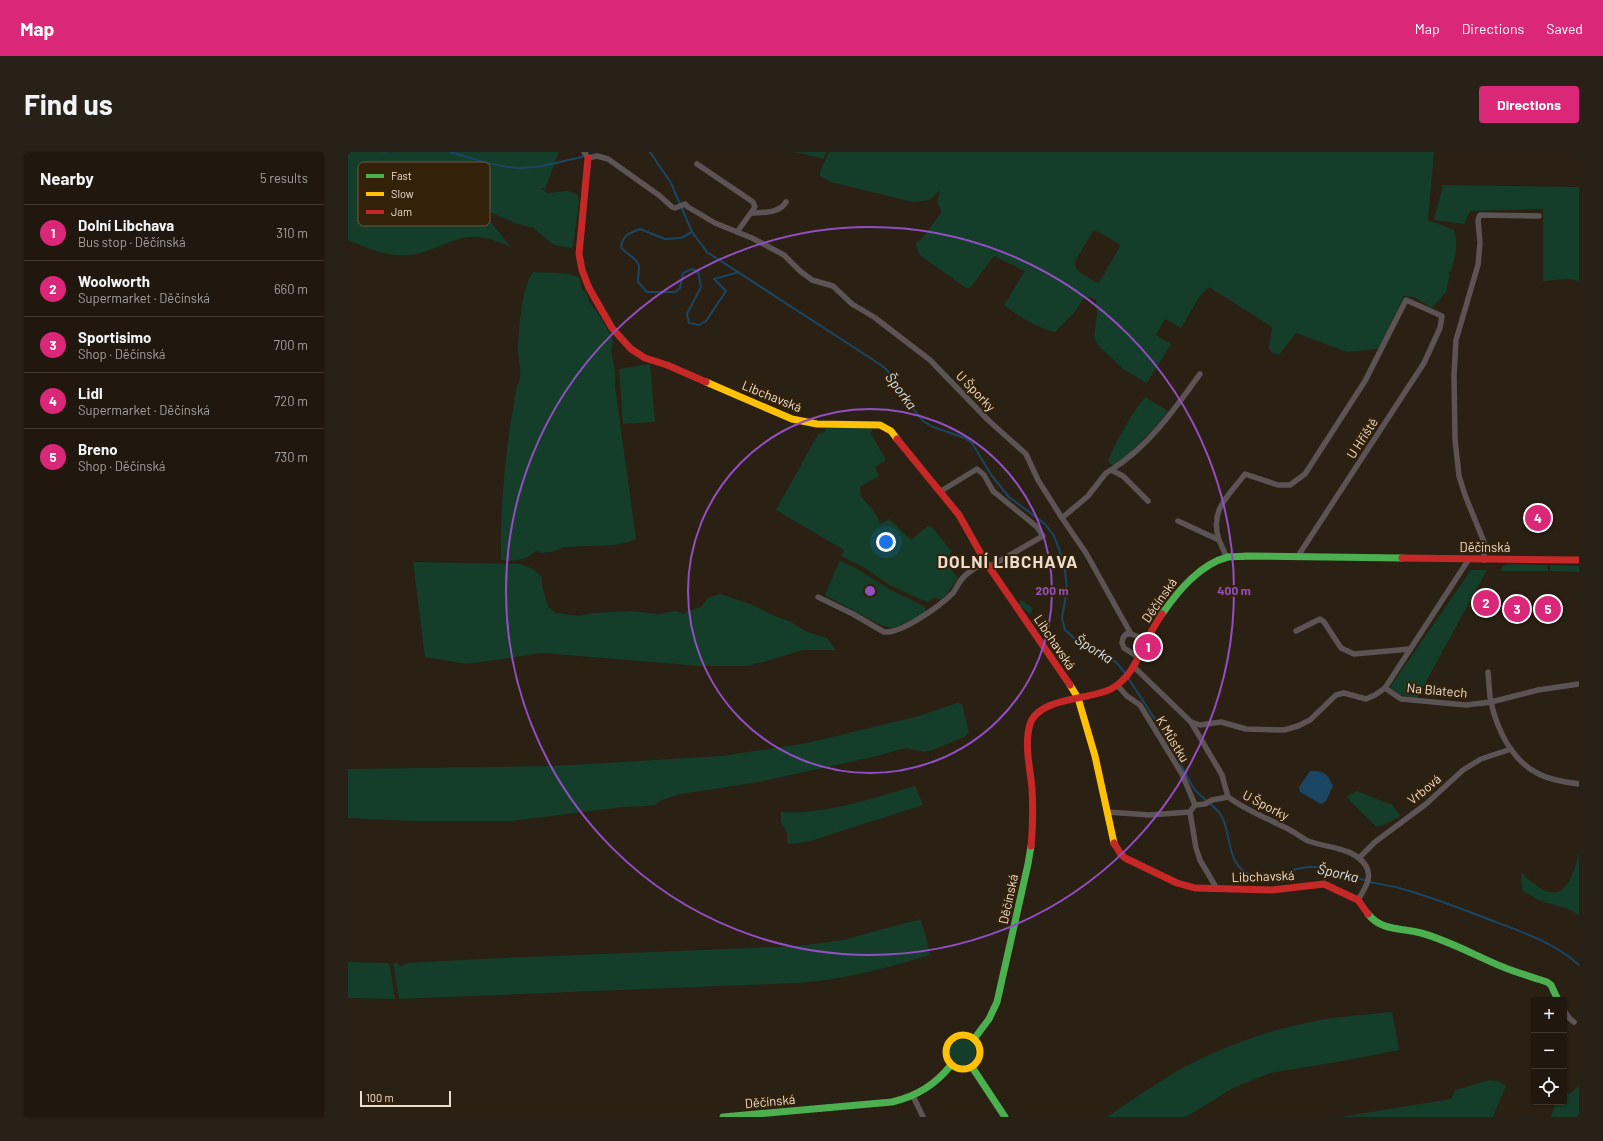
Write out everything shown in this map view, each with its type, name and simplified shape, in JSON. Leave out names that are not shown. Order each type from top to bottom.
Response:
[{"type":"street","name":"U Šporky","points":[[585,154],[608,160],[675,208],[685,204],[715,224],[737,232],[784,255],[800,271],[812,280],[832,286],[852,304],[874,317],[930,360],[988,420],[1026,454],[1038,480],[1086,553],[1132,634]]},
{"type":"street","name":"Libchavská","points":[[585,154],[579,254],[582,270],[589,288],[612,328],[631,349],[645,358],[667,365],[792,419],[816,424],[880,425],[891,430],[959,515],[985,561],[1056,663],[1078,698],[1095,756],[1114,842],[1120,853],[1125,858],[1177,883],[1195,888],[1272,890],[1324,884],[1358,900],[1372,920],[1384,927],[1420,933],[1441,940],[1505,968],[1547,982],[1551,985],[1557,997]]},
{"type":"street","points":[[697,164],[753,202],[755,207],[737,232]]},
{"type":"street","points":[[751,213],[776,211],[783,207],[786,202]]},
{"type":"street","points":[[1484,560],[1484,542],[1459,476],[1455,439],[1454,375],[1456,340],[1478,265],[1480,243],[1478,220],[1480,215],[1539,216]]},
{"type":"street","name":"U Hřiště","points":[[1218,540],[1215,528],[1219,508],[1245,474],[1278,485],[1290,485],[1305,474],[1365,381],[1406,300],[1442,316],[1440,328],[1424,363],[1298,556]]},
{"type":"street","points":[[1062,518],[1088,496],[1106,473],[1128,458],[1162,424],[1200,374]]},
{"type":"street","points":[[941,491],[977,469],[984,476],[993,492],[1036,527],[1043,536],[989,567]]},
{"type":"street","points":[[1111,470],[1123,476],[1148,501]]},
{"type":"street","points":[[1178,521],[1218,540],[1227,558]]},
{"type":"street","name":"Děčínská","points":[[974,1039],[989,1018],[997,1002],[1031,846],[1032,798],[1028,739],[1030,726],[1034,716],[1044,709],[1108,690],[1123,680],[1132,668],[1174,595],[1188,580],[1205,568],[1227,558],[1298,556],[1469,560],[1579,560]]},
{"type":"street","points":[[1191,722],[1200,725],[1221,722],[1246,729],[1284,730],[1298,726],[1310,720],[1336,695],[1344,693],[1366,699],[1387,690],[1410,650],[1469,560]]},
{"type":"street","points":[[818,597],[853,614],[884,632],[890,633],[909,624],[937,607],[954,592],[962,580],[985,561]]},
{"type":"street","points":[[1296,631],[1320,619],[1324,622],[1341,648],[1354,654],[1410,650]]},
{"type":"street","points":[[1138,657],[1124,648],[1122,643],[1123,638],[1126,634],[1132,634],[1147,640]]},
{"type":"street","name":"U Šporky","points":[[1132,668],[1191,722],[1222,776],[1228,797],[1240,806],[1290,830],[1307,840],[1348,852],[1359,858]]},
{"type":"street","points":[[1488,672],[1491,702],[1501,734],[1511,749],[1536,773],[1556,781],[1579,784]]},
{"type":"street","name":"Na Blatech","points":[[1387,690],[1401,699],[1417,702],[1466,706],[1491,702],[1538,690],[1579,684]]},
{"type":"street","name":"K Můstku","points":[[1117,685],[1140,705],[1182,774],[1195,805]]},
{"type":"street","name":"Vrbová","points":[[1359,858],[1375,842],[1426,804],[1463,770],[1481,759],[1511,749]]},
{"type":"street","points":[[1218,889],[1200,860],[1196,848],[1190,812],[1195,805],[1205,804],[1212,800],[1228,797]]},
{"type":"street","points":[[1108,812],[1149,815],[1190,812]]},
{"type":"street","points":[[1358,900],[1369,877],[1366,866],[1359,858]]},
{"type":"street","points":[[1567,1015],[1574,1022]]},
{"type":"street","points":[[961,1035],[974,1039],[980,1047],[980,1054],[978,1060],[972,1067],[962,1069],[951,1065],[946,1056],[948,1042],[961,1035]]},
{"type":"street","name":"Děčínská","points":[[723,1117],[881,1104],[899,1101],[928,1089],[938,1081],[951,1065]]},
{"type":"street","points":[[972,1067],[1005,1117]]},
{"type":"street","points":[[913,1096],[923,1117]]},
{"type":"green space","points":[[348,152],[559,152],[545,189],[541,188],[547,193],[569,191],[578,195],[579,204],[572,248],[554,245],[533,228],[515,223],[490,212],[490,162],[358,162],[358,226],[490,226],[490,221],[511,247],[491,240],[476,237],[460,239],[428,251],[411,255],[392,255],[348,240]]},
{"type":"green space","points":[[795,152],[827,152],[823,159]]},
{"type":"green space","points":[[829,152],[1434,152],[1428,220],[1454,230],[1456,251],[1451,272],[1449,271],[1448,273],[1450,274],[1446,292],[1432,308],[1414,297],[1404,296],[1378,349],[1347,352],[1296,333],[1279,355],[1272,353],[1269,348],[1272,327],[1209,287],[1200,296],[1181,328],[1165,319],[1156,335],[1171,344],[1147,383],[1123,369],[1097,344],[1094,337],[1097,315],[1096,300],[1089,297],[1084,298],[1075,312],[1055,332],[1042,328],[1028,321],[1004,305],[1025,271],[994,256],[970,288],[966,288],[921,256],[917,250],[916,243],[924,236],[941,213],[937,203],[940,190],[930,200],[913,202],[831,182],[820,176],[820,171]],"holes":[[[1093,231],[1099,232],[1120,246],[1099,283],[1087,277],[1075,266],[1075,262]]]},
{"type":"green space","points":[[1443,185],[1579,187],[1579,281],[1567,279],[1543,281],[1543,209],[1470,211],[1464,224],[1434,220]]},
{"type":"green space","points":[[533,272],[565,274],[576,276],[580,279],[581,288],[586,293],[590,303],[598,313],[613,339],[611,351],[615,371],[615,386],[636,539],[614,545],[564,547],[552,552],[540,553],[535,551],[524,558],[505,561],[501,560],[504,473],[513,407],[520,378],[518,352],[521,310],[526,287]]},
{"type":"green space","points":[[650,364],[655,422],[623,424],[619,369]]},
{"type":"green space","points":[[1145,397],[1168,411],[1160,422],[1124,459],[1114,465],[1110,464],[1108,460],[1129,419]]},
{"type":"green space","points":[[826,428],[871,428],[871,434],[886,460],[875,467],[879,476],[860,487],[861,497],[873,510],[881,524],[889,519],[911,540],[928,526],[932,527],[952,552],[943,560],[958,578],[946,595],[941,599],[934,598],[927,602],[891,586],[865,568],[841,556],[844,550],[776,510],[818,434],[824,432]]},
{"type":"green space","points":[[841,561],[891,590],[922,605],[925,607],[925,613],[894,628],[883,626],[828,597],[825,595],[839,562]]},
{"type":"green space","points":[[413,562],[520,564],[533,569],[542,577],[542,586],[548,606],[556,613],[579,616],[594,613],[631,611],[659,614],[675,611],[684,614],[688,611],[701,607],[708,598],[720,594],[753,605],[772,615],[791,622],[807,632],[827,638],[836,650],[803,650],[749,666],[701,666],[542,653],[467,664],[425,657]]},
{"type":"green space","points":[[1508,564],[1547,565],[1548,571],[1500,571],[1503,566]]},
{"type":"green space","points":[[1550,565],[1579,566],[1579,572],[1550,571]]},
{"type":"green space","points":[[1471,570],[1487,570],[1417,698],[1400,695],[1390,687]]},
{"type":"green space","points":[[1021,600],[1033,608],[1030,614],[1018,605]]},
{"type":"green space","points":[[957,703],[962,704],[969,733],[964,737],[933,750],[924,752],[906,748],[873,757],[759,782],[681,794],[661,800],[655,805],[623,807],[512,821],[412,821],[348,818],[348,769],[554,766],[722,756],[807,743],[919,716]]},
{"type":"green space","points":[[915,786],[923,805],[807,842],[788,844],[787,833],[781,822],[781,812],[814,811],[848,805]]},
{"type":"green space","points":[[1357,791],[1392,805],[1401,816],[1377,827],[1350,801],[1347,796]]},
{"type":"green space","points":[[1579,852],[1579,916],[1566,908],[1538,900],[1522,890],[1521,872],[1543,890],[1552,892],[1559,891],[1571,878]]},
{"type":"green space","points":[[920,919],[926,936],[930,955],[865,973],[797,983],[399,999],[393,963],[397,963],[401,967],[406,963],[480,959],[799,946],[843,940]]},
{"type":"green space","points":[[348,962],[388,963],[390,966],[395,999],[348,998]]},
{"type":"green space","points":[[1392,1012],[1399,1050],[1270,1073],[1233,1088],[1186,1117],[1107,1117],[1182,1068],[1237,1043],[1266,1033],[1326,1019]]},
{"type":"green space","points":[[963,1039],[972,1043],[976,1052],[972,1061],[963,1065],[954,1061],[950,1052],[954,1043]]},
{"type":"green space","points":[[1490,1080],[1498,1081],[1506,1086],[1493,1117],[1340,1117],[1451,1099],[1455,1090]]},
{"type":"green space","points":[[1579,1086],[1579,1117],[1551,1117],[1555,1105],[1567,1105],[1567,1094]]},
{"type":"water","points":[[1310,771],[1322,772],[1329,778],[1333,786],[1326,801],[1321,804],[1300,792],[1299,787]]},
{"type":"waterway","points":[[450,152],[485,162]]},
{"type":"waterway","points":[[490,163],[525,168],[582,157],[588,152]]},
{"type":"waterway","name":"Šporka","points":[[650,152],[671,183],[692,232],[707,252],[881,365],[888,371],[903,396],[923,421],[933,427],[965,438],[972,443],[992,476],[1009,497],[1045,524],[1054,536],[1064,562],[1067,589],[1062,618],[1065,630],[1081,644],[1116,662],[1126,674]]},
{"type":"waterway","points":[[692,232],[681,238],[665,239],[640,229],[625,237],[621,247],[638,263],[638,282],[647,292],[675,292],[680,288],[683,273],[692,269],[698,272],[701,287],[687,314],[689,323],[699,325],[706,321],[726,291],[714,279],[739,272]]},
{"type":"waterway","name":"Šporka","points":[[1128,678],[1169,742],[1193,787],[1216,809],[1222,817],[1232,854],[1239,867],[1245,872],[1265,879],[1280,876],[1295,869],[1304,867],[1321,867],[1372,883],[1399,888],[1444,902],[1524,933],[1559,950],[1579,965]]},
{"type":"traffic: fast","points":[[1162,614],[1175,596],[1199,572],[1228,557],[1402,558]]},
{"type":"traffic: fast","points":[[974,1039],[989,1019],[997,1002],[1031,846]]},
{"type":"traffic: fast","points":[[1368,914],[1373,919],[1385,926],[1432,936],[1493,963],[1547,982],[1551,985],[1557,997]]},
{"type":"traffic: fast","points":[[723,1117],[901,1100],[925,1089],[939,1078],[951,1065]]},
{"type":"traffic: fast","points":[[972,1067],[1005,1117]]},
{"type":"traffic: slow","points":[[706,382],[792,419],[817,424],[880,425],[891,431],[897,439]]},
{"type":"traffic: slow","points":[[1070,685],[1078,698],[1095,756],[1114,843]]},
{"type":"traffic: slow","points":[[960,1035],[966,1035],[970,1036],[977,1042],[980,1052],[979,1059],[973,1066],[966,1069],[960,1069],[956,1068],[949,1062],[946,1055],[946,1049],[947,1045],[953,1038],[960,1035]]},
{"type":"traffic: jam","points":[[588,158],[579,254],[582,270],[589,288],[612,328],[631,349],[645,358],[667,365],[706,382]]},
{"type":"traffic: jam","points":[[897,439],[959,515],[985,561],[1070,685]]},
{"type":"traffic: jam","points":[[1402,558],[1579,560]]},
{"type":"traffic: jam","points":[[1031,846],[1032,788],[1027,748],[1028,732],[1035,715],[1054,704],[1066,700],[1102,693],[1118,685],[1133,668],[1150,633],[1162,614]]},
{"type":"traffic: jam","points":[[1114,843],[1125,858],[1177,883],[1195,888],[1272,890],[1324,884],[1358,900],[1368,914]]},
{"type":"place","name":"Lidl","points":[[1538,518]]},
{"type":"place","name":"Woolworth","points":[[1486,603]]},
{"type":"place","name":"Sportisimo","points":[[1517,609]]},
{"type":"place","name":"Breno","points":[[1548,609]]},
{"type":"place","name":"Dolní Libchava","points":[[1148,647]]},
{"type":"district","name":"DOLNÍ LIBCHAVA","points":[[1008,562]]}]
